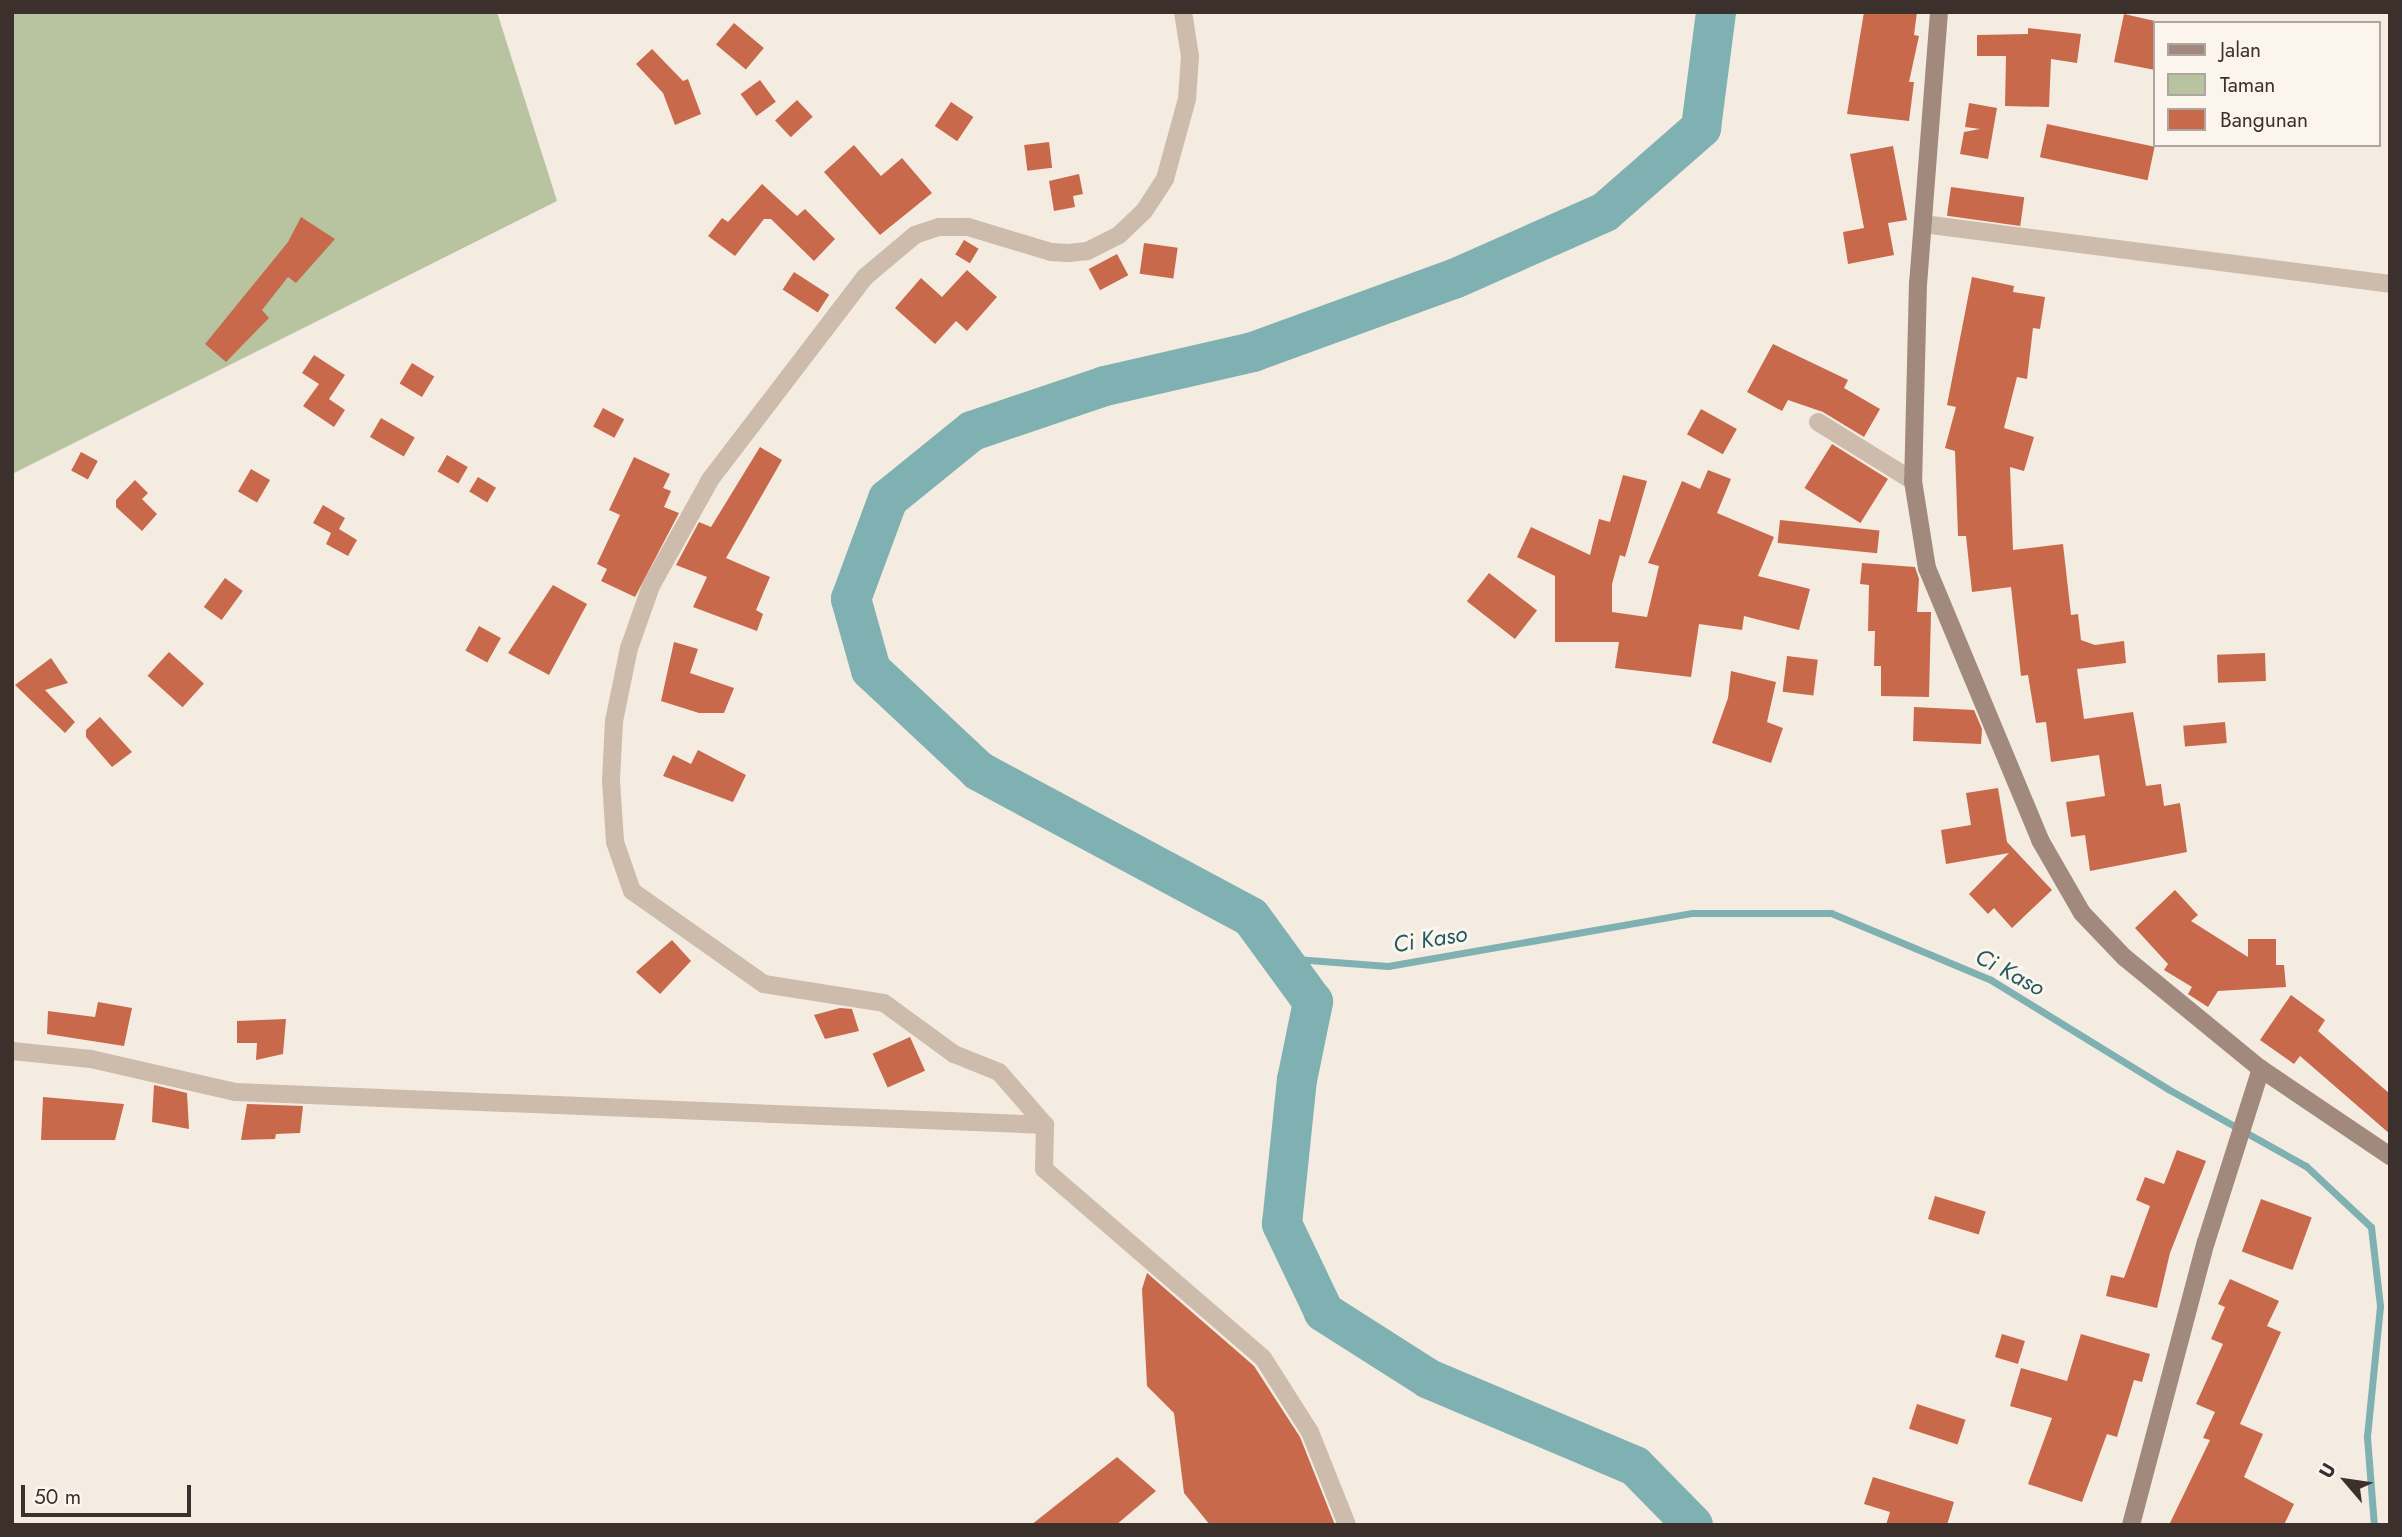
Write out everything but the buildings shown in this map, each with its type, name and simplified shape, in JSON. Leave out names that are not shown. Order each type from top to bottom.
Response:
[{"type":"street","points":[[1183,12],[1190,56],[1187,99],[1165,178],[1144,211],[1119,236],[1087,251],[1051,252],[968,227],[939,227],[893,249],[865,277],[754,420],[678,534],[651,586],[629,648],[614,721],[611,781],[615,842],[625,877],[640,899],[769,987],[884,1003],[954,1054],[999,1072],[1045,1125],[1044,1169],[1263,1358],[1310,1432],[1348,1525]]},
{"type":"street","points":[[1939,12],[1923,224],[1913,481],[1927,568],[2040,840],[2076,902],[2124,957],[2261,1069],[2390,1156]]},
{"type":"street","points":[[1923,224],[2390,284]]},
{"type":"street","points":[[1818,422],[1913,481]]},
{"type":"street","points":[[12,1051],[92,1059],[235,1092],[1045,1125]]},
{"type":"street","points":[[2131,1525],[2206,1242],[2261,1069]]},
{"type":"green space","points":[[12,12],[497,12],[557,201],[12,474]]},
{"type":"waterway","points":[[1693,1525],[1635,1466],[1429,1379],[1324,1312],[1282,1224],[1297,1080],[1313,1002],[1251,917],[979,771],[871,670],[851,599],[888,499],[972,431],[1105,386],[1253,352],[1454,279],[1605,212],[1701,128],[1716,12]]},
{"type":"waterway","name":"Ci Kaso","points":[[1282,958],[1388,966],[1692,913],[1831,913],[1991,980],[2168,1089],[2306,1166],[2371,1227],[2380,1306],[2367,1437],[2374,1525]]}]
